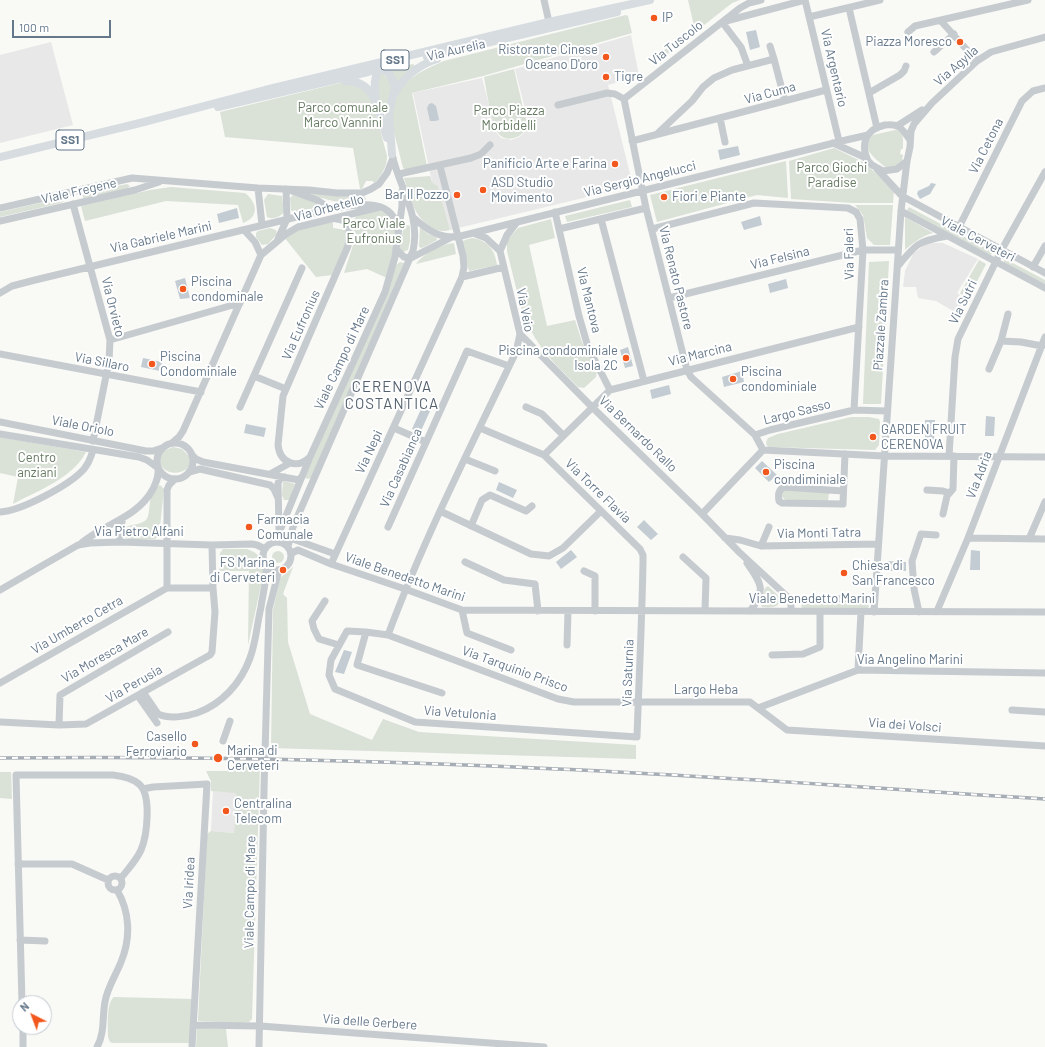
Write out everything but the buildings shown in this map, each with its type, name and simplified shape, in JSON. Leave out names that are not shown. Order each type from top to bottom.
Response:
[{"type":"main road","name":"Via Aurelia","points":[[0,157],[140,123],[265,90],[518,29],[650,0]]},
{"type":"main road","name":"Via Aurelia","points":[[140,123],[298,89],[611,13],[654,0]]},
{"type":"main road","points":[[265,90],[294,86],[372,68],[381,68],[393,63],[494,38],[518,29]]},
{"type":"main road","points":[[394,94],[407,76],[422,66],[485,44]]},
{"type":"main road","points":[[381,68],[390,75],[395,86],[389,113],[393,156]]},
{"type":"main road","points":[[376,101],[374,82],[381,68]]},
{"type":"main road","points":[[298,89],[352,81],[368,87],[376,101],[393,156]]},
{"type":"street","points":[[544,0],[549,22]]},
{"type":"street","name":"Via Tuscolo","points":[[624,99],[744,6],[761,0]]},
{"type":"street","name":"Via Tuscolo","points":[[722,22],[805,0]]},
{"type":"street","name":"Via Argentario","points":[[805,0],[826,90],[836,142]]},
{"type":"street","points":[[809,17],[880,0]]},
{"type":"street","points":[[908,32],[915,26],[1028,0]]},
{"type":"street","points":[[849,8],[877,128]]},
{"type":"street","points":[[941,21],[977,60]]},
{"type":"street","points":[[722,22],[741,47],[748,66]]},
{"type":"street","points":[[934,52],[954,34]]},
{"type":"street","name":"Via Agylla","points":[[932,103],[977,60],[991,52],[1045,37]]},
{"type":"street","points":[[770,46],[786,101]]},
{"type":"street","points":[[656,135],[692,101],[705,85],[722,74],[774,59]]},
{"type":"street","points":[[869,93],[900,75],[906,66]]},
{"type":"street","name":"Via Cetona","points":[[959,227],[1022,101],[1033,90],[1045,88]]},
{"type":"street","name":"Via Cuma","points":[[632,141],[826,90]]},
{"type":"street","points":[[558,105],[607,93],[615,94],[624,99],[642,191]]},
{"type":"street","points":[[897,126],[916,115],[932,103]]},
{"type":"street","points":[[836,142],[864,157],[877,169],[890,171],[902,166],[907,161],[914,124],[932,103]]},
{"type":"street","points":[[720,118],[725,142]]},
{"type":"street","points":[[868,161],[864,148],[868,135],[872,130],[892,125],[897,126],[903,130],[910,140]]},
{"type":"street","name":"Via Sergio Angelucci","points":[[411,258],[455,237],[868,135]]},
{"type":"street","points":[[399,174],[440,166],[474,157],[481,154],[490,145]]},
{"type":"street","name":"Viale Campo di Mare","points":[[288,546],[293,527],[411,258],[415,238],[414,218],[393,156]]},
{"type":"street","name":"Viale Fregene","points":[[0,208],[132,178],[337,193],[365,192],[374,188],[381,181],[389,168],[393,156]]},
{"type":"street","name":"Piazzale Zambra","points":[[874,612],[898,250],[902,196],[907,161]]},
{"type":"street","name":"Via Nepi","points":[[331,564],[462,277],[464,268],[463,256],[455,237],[440,166]]},
{"type":"street","name":"Viale Cerveteri","points":[[877,169],[902,196],[1045,273]]},
{"type":"street","name":"Via Sutri","points":[[943,514],[947,496],[953,489],[951,456],[955,357],[958,339],[1002,250],[1045,172]]},
{"type":"street","name":"Viale Fregene","points":[[0,221],[135,190],[164,181]]},
{"type":"street","name":"Viale Campo di Mare","points":[[274,542],[279,534],[310,457],[382,299],[391,274],[402,206],[401,183]]},
{"type":"street","points":[[258,188],[262,225]]},
{"type":"street","points":[[277,241],[287,219],[286,189],[317,200],[330,209]]},
{"type":"street","name":"Via Renato Pastore","points":[[642,191],[687,370]]},
{"type":"street","name":"Via Faleri","points":[[652,229],[754,203],[848,208],[856,212],[860,219],[863,250],[854,410]]},
{"type":"street","name":"Via Orvieto","points":[[73,204],[110,340],[110,356],[93,441]]},
{"type":"street","name":"Via Gabriele Marini","points":[[0,293],[17,285],[90,266],[330,209],[364,204],[371,204],[380,207]]},
{"type":"street","points":[[380,207],[387,210],[394,217],[397,222],[398,231]]},
{"type":"street","name":"Via Orbetello","points":[[172,443],[183,431],[261,255],[277,241],[298,227],[380,207]]},
{"type":"street","points":[[559,229],[646,208]]},
{"type":"street","name":"Viale Cerveteri","points":[[901,211],[1045,288]]},
{"type":"street","name":"Via Mantova","points":[[555,212],[579,316],[588,347],[610,390]]},
{"type":"street","points":[[400,220],[414,218],[432,232],[455,237]]},
{"type":"street","name":"Via Eufronius","points":[[290,463],[279,452],[278,446],[281,402],[348,246],[348,225],[342,220],[333,219]]},
{"type":"street","points":[[601,219],[644,381]]},
{"type":"street","points":[[472,233],[486,238],[500,251],[507,235],[517,222]]},
{"type":"street","points":[[244,230],[256,242],[261,255]]},
{"type":"street","points":[[898,266],[917,245],[928,239],[947,236]]},
{"type":"street","points":[[1033,267],[1045,246]]},
{"type":"street","points":[[396,249],[404,257],[411,258]]},
{"type":"street","name":"Via Felsina","points":[[669,298],[863,250],[898,250]]},
{"type":"street","name":"Via Veio","points":[[388,635],[405,589],[440,511],[516,352],[520,334],[500,251]]},
{"type":"street","points":[[462,277],[504,267]]},
{"type":"street","points":[[240,407],[302,268]]},
{"type":"street","points":[[110,340],[240,303]]},
{"type":"street","points":[[989,369],[1001,341],[1008,314]]},
{"type":"street","name":"Via Marcina","points":[[544,455],[610,390],[859,327]]},
{"type":"street","name":"Via Bernardo Rallo","points":[[520,334],[739,552],[791,600]]},
{"type":"street","name":"Via Adria","points":[[937,611],[968,538],[1045,337]]},
{"type":"street","points":[[1001,341],[1021,342],[1042,346]]},
{"type":"street","name":"Via Casabianca","points":[[388,527],[467,351],[509,366]]},
{"type":"street","name":"Via Sillaro","points":[[0,354],[200,392]]},
{"type":"street","points":[[687,370],[691,377],[755,435]]},
{"type":"street","points":[[254,376],[286,389]]},
{"type":"street","points":[[526,407],[542,414],[563,435]]},
{"type":"street","name":"Largo Sasso","points":[[763,450],[755,435],[854,410],[887,411]]},
{"type":"street","name":"Viale Oriolo","points":[[0,422],[149,451],[162,448]]},
{"type":"street","points":[[394,428],[426,442]]},
{"type":"street","name":"Via Torre Flavia","points":[[480,428],[544,455],[640,549],[643,555],[642,611]]},
{"type":"street","points":[[183,431],[186,447]]},
{"type":"street","name":"Viale Oriolo","points":[[0,434],[141,458],[158,468]]},
{"type":"street","points":[[78,546],[90,535],[123,518],[141,505],[148,497],[157,480],[157,458],[162,448],[172,443],[181,444],[186,447],[196,459],[203,462],[299,480],[303,475]]},
{"type":"street","points":[[0,512],[24,506],[52,492],[74,478],[88,464],[93,450]]},
{"type":"street","points":[[702,514],[763,450],[884,456],[1045,457]]},
{"type":"street","points":[[843,491],[784,487],[778,494],[779,501],[782,503],[843,504],[845,454]]},
{"type":"street","points":[[189,472],[193,463],[192,455]]},
{"type":"street","points":[[270,474],[290,463],[302,463],[310,457]]},
{"type":"street","points":[[466,459],[495,471]]},
{"type":"street","points":[[158,468],[167,478],[175,479],[182,477],[189,472],[200,469],[270,485],[274,489],[278,498]]},
{"type":"street","points":[[303,475],[303,480],[306,482],[310,482],[314,478]]},
{"type":"street","points":[[279,534],[278,482],[284,477]]},
{"type":"street","points":[[175,479],[169,485],[167,490],[166,588],[213,588],[212,545]]},
{"type":"street","points":[[927,490],[949,493]]},
{"type":"street","points":[[471,526],[482,500],[490,495],[526,511],[532,506]]},
{"type":"street","points":[[1029,539],[1045,502]]},
{"type":"street","points":[[440,511],[531,554],[549,556],[564,548],[601,511]]},
{"type":"street","points":[[120,542],[119,534],[123,518]]},
{"type":"street","name":"Via Monti Tatra","points":[[761,546],[769,527]]},
{"type":"street","points":[[919,612],[914,589],[912,561],[921,534],[936,534]]},
{"type":"street","points":[[290,538],[335,554]]},
{"type":"street","name":"Via Monti Tatra","points":[[725,538],[740,540],[761,546],[878,544]]},
{"type":"street","points":[[968,538],[1045,539]]},
{"type":"street","name":"Via Pietro Alfani","points":[[0,590],[78,546],[90,543],[120,542],[212,545],[255,544],[265,549]]},
{"type":"street","points":[[140,694],[158,714],[180,717],[192,715],[204,710],[222,699],[242,676],[250,658],[267,579],[266,565],[263,558],[265,549],[274,542],[281,542],[288,546],[292,553],[290,562],[284,569],[279,570],[270,568],[266,565]]},
{"type":"street","name":"Viale Benedetto Marini","points":[[292,553],[298,550],[331,564],[462,610],[1045,612]]},
{"type":"street","name":"Via Bernardo Rallo","points":[[739,552],[761,586],[756,604],[750,611]]},
{"type":"street","points":[[683,557],[706,578],[706,611]]},
{"type":"street","points":[[465,562],[504,580],[536,584],[538,611]]},
{"type":"street","name":"Viale Campo di Mare","points":[[260,1047],[265,727],[269,609],[279,570]]},
{"type":"street","points":[[584,571],[595,576],[594,611]]},
{"type":"street","name":"Via Umberto Cetra","points":[[0,683],[166,588]]},
{"type":"street","name":"Via Perusia","points":[[0,722],[59,725],[86,724],[210,655],[212,652],[214,612],[213,588]]},
{"type":"street","points":[[264,594],[269,609]]},
{"type":"street","points":[[791,612],[791,600],[875,598]]},
{"type":"street","points":[[325,601],[312,621],[314,629],[319,639],[339,645]]},
{"type":"street","points":[[462,610],[467,634],[511,650]]},
{"type":"street","points":[[567,645],[568,611]]},
{"type":"street","name":"Via Saturnia","points":[[637,736],[642,611]]},
{"type":"street","points":[[772,655],[803,654],[820,647],[820,612]]},
{"type":"street","points":[[858,670],[860,612]]},
{"type":"street","name":"Via Vetulonia","points":[[388,635],[347,631],[331,660],[329,675],[335,688],[415,722],[637,736]]},
{"type":"street","name":"Via Moresca Mare","points":[[59,725],[60,694],[168,632]]},
{"type":"street","name":"Via Vetulonia","points":[[366,632],[357,665],[442,694]]},
{"type":"street","name":"Via Tarquinio Prisco","points":[[388,635],[558,699],[574,702],[638,702]]},
{"type":"street","name":"Via Angelino Marini","points":[[758,708],[858,670],[1045,673]]},
{"type":"street","points":[[140,694],[157,723]]},
{"type":"street","name":"Largo Heba","points":[[638,702],[750,702],[769,716]]},
{"type":"street","points":[[1012,710],[1045,712]]},
{"type":"street","name":"Via dei Volsci","points":[[769,716],[787,730],[1045,746]]},
{"type":"street","points":[[223,741],[230,721]]},
{"type":"street","points":[[22,995],[16,775],[122,776],[139,784],[143,789],[148,816],[144,839],[137,857],[121,878],[122,885],[116,890]]},
{"type":"street","name":"Via Iridea","points":[[143,789],[153,787],[207,784],[192,1047]]},
{"type":"street","points":[[18,864],[72,864],[108,880]]},
{"type":"street","points":[[97,1047],[103,1029],[105,1001],[110,985],[121,962],[128,938],[128,923],[126,914],[116,890],[110,888],[107,884],[110,877],[114,875],[121,878]]},
{"type":"street","points":[[20,940],[46,941]]},
{"type":"street","name":"Via delle Gerbere","points":[[194,1025],[260,1026],[544,1047]]},
{"type":"street","points":[[23,1035],[23,1047]]},
{"type":"shaded area","points":[[756,30],[760,47],[750,50],[746,32]]},
{"type":"shaded area","points":[[631,35],[639,76],[608,85],[633,186],[450,230],[438,186],[432,182],[413,93],[482,78],[496,132],[501,138],[511,140],[524,133],[529,124],[515,69]]},
{"type":"shaded area","points":[[51,42],[73,125],[0,143],[0,55]]},
{"type":"shaded area","points":[[432,103],[436,106],[439,120],[430,121],[427,108],[429,104]]},
{"type":"shaded area","points":[[738,146],[740,155],[720,160],[718,150]]},
{"type":"shaded area","points":[[931,183],[936,184],[930,194],[920,199],[917,194],[918,191],[929,186]]},
{"type":"shaded area","points":[[237,208],[239,218],[219,223],[217,214]]},
{"type":"shaded area","points":[[760,216],[762,225],[744,230],[741,222]]},
{"type":"shaded area","points":[[929,243],[943,243],[978,259],[957,293],[967,302],[960,315],[936,301],[918,298],[916,287],[903,287],[905,271],[913,254]]},
{"type":"shaded area","name":"Piscina condominale","points":[[185,278],[190,298],[180,299],[175,281]]},
{"type":"shaded area","points":[[786,279],[788,288],[770,293],[768,284]]},
{"type":"shaded area","name":"Piscina condominiale Isola 2C","points":[[628,347],[633,366],[625,368],[620,350]]},
{"type":"shaded area","name":"Piscina Condominiale","points":[[143,358],[162,362],[160,371],[141,367]]},
{"type":"shaded area","name":"Piscina condominiale","points":[[742,371],[744,382],[724,387],[722,377]]},
{"type":"shaded area","points":[[669,385],[671,394],[652,399],[650,390]]},
{"type":"shaded area","points":[[422,407],[430,411],[420,433],[412,429]]},
{"type":"shaded area","points":[[986,416],[995,417],[994,436],[985,436]]},
{"type":"shaded area","points":[[925,420],[935,420],[934,440],[925,439]]},
{"type":"shaded area","points":[[246,424],[266,428],[264,437],[244,433]]},
{"type":"shaded area","name":"Piscina condiminiale","points":[[762,461],[777,475],[769,482],[755,468]]},
{"type":"shaded area","points":[[499,482],[517,490],[513,498],[496,490]]},
{"type":"shaded area","points":[[644,520],[658,534],[651,540],[637,527]]},
{"type":"shaded area","points":[[571,550],[577,557],[561,569],[556,562]]},
{"type":"shaded area","points":[[971,550],[980,551],[980,570],[970,570]]},
{"type":"shaded area","points":[[887,561],[906,562],[906,571],[886,571]]},
{"type":"shaded area","points":[[344,650],[352,652],[344,674],[335,672]]},
{"type":"shaded area","points":[[213,791],[236,792],[234,833],[211,831]]},
{"type":"green space","points":[[688,0],[740,0],[732,3],[656,63],[653,59],[694,26]]},
{"type":"green space","points":[[626,15],[628,16],[632,33],[483,76],[412,93],[427,166],[406,170],[403,168],[392,124],[393,111],[395,100],[400,91],[406,83],[414,77],[444,61]]},
{"type":"green space","points":[[413,64],[415,66],[397,85],[388,70]]},
{"type":"green space","name":"Parco Piazza Morbidelli","points":[[514,69],[527,124],[524,132],[517,137],[509,139],[501,136],[492,118],[484,77]]},
{"type":"green space","points":[[382,72],[392,84],[387,106],[384,110],[377,94],[376,85]]},
{"type":"green space","name":"Parco comunale Marco Vannini","points":[[340,83],[353,83],[371,95],[387,156],[384,170],[375,183],[372,181],[366,181],[362,189],[360,189],[353,148],[225,137],[220,112]]},
{"type":"green space","points":[[895,130],[900,132],[903,137],[903,149],[901,149],[900,154],[903,155],[902,161],[898,166],[886,167],[872,155],[868,149],[868,143],[873,135]]},
{"type":"green space","name":"Parco Giochi Paradise","points":[[834,148],[865,163],[894,191],[893,203],[853,203],[791,199],[789,161]]},
{"type":"green space","points":[[786,161],[788,198],[757,195],[657,222],[650,195]]},
{"type":"green space","points":[[430,176],[432,182],[438,186],[450,230],[438,230],[426,224],[417,213],[411,200],[404,178]]},
{"type":"green space","points":[[127,184],[130,186],[127,189],[84,198],[82,196],[84,193]]},
{"type":"green space","points":[[171,187],[245,193],[254,205],[254,213],[252,217],[243,223],[238,205],[166,201],[85,221],[81,206],[150,190]]},
{"type":"green space","points":[[306,193],[364,196],[366,199],[354,204],[328,200]]},
{"type":"green space","points":[[268,194],[282,196],[284,212],[278,217],[267,217],[264,200]]},
{"type":"green space","points":[[293,195],[319,203],[320,207],[293,212],[291,210],[290,198]]},
{"type":"green space","points":[[61,198],[64,201],[61,203],[0,217],[0,212]]},
{"type":"green space","points":[[630,200],[632,207],[567,222],[565,216]]},
{"type":"green space","points":[[855,205],[893,205],[890,245],[874,245],[867,238],[863,215]]},
{"type":"green space","points":[[909,207],[991,251],[992,254],[990,255],[909,212],[907,210]]},
{"type":"green space","name":"Parco Viale Eufronius","points":[[378,210],[389,214],[396,229],[393,252],[387,278],[367,269],[344,273],[354,242],[353,221],[357,215]]},
{"type":"green space","points":[[905,217],[933,233],[918,240],[905,250]]},
{"type":"green space","points":[[551,219],[555,238],[529,245],[547,326],[575,320],[582,342],[597,371],[596,377],[584,388],[578,387],[556,365],[535,338],[527,323],[520,304],[507,251],[507,242],[518,228]]},
{"type":"green space","points":[[333,222],[333,228],[346,230],[345,246],[332,275],[316,277],[284,237],[314,225]]},
{"type":"green space","points":[[404,225],[410,226],[410,241],[408,250],[403,252],[400,249],[400,246]]},
{"type":"green space","points":[[420,227],[428,234],[436,237],[437,240],[422,248],[419,247]]},
{"type":"green space","points":[[270,228],[276,230],[277,234],[268,244],[262,245],[256,237],[256,233],[258,231]]},
{"type":"green space","points":[[472,238],[486,243],[490,247],[497,265],[469,271],[462,241]]},
{"type":"green space","points":[[454,243],[456,254],[416,264],[423,256],[433,250],[444,245]]},
{"type":"green space","points":[[979,260],[986,264],[969,297],[965,298],[960,293]]},
{"type":"green space","points":[[1004,260],[1007,260],[1045,280],[1045,284],[1004,263]]},
{"type":"green space","points":[[889,261],[881,404],[863,404],[869,262]]},
{"type":"green space","points":[[400,262],[404,263],[311,478],[307,479],[305,477],[307,472],[390,284],[396,265]]},
{"type":"green space","points":[[851,417],[869,417],[879,419],[879,445],[875,450],[767,446],[766,442],[768,438],[778,434]]},
{"type":"green space","name":"Centro anziani","points":[[0,437],[86,452],[80,461],[64,476],[54,483],[13,504],[18,477],[0,473]]},
{"type":"green space","points":[[173,447],[182,449],[192,459],[190,465],[181,472],[170,472],[165,469],[161,465],[158,458],[163,451]]},
{"type":"green space","points":[[285,481],[295,484],[290,500],[284,500],[282,495],[283,482]]},
{"type":"green space","points":[[160,485],[164,489],[159,536],[155,539],[129,539],[124,537],[124,528],[146,520],[149,513],[153,492]]},
{"type":"green space","points":[[785,489],[829,493],[828,501],[785,500],[781,495]]},
{"type":"green space","points":[[223,549],[247,549],[254,552],[259,556],[264,572],[248,645],[249,571],[219,571],[220,553]]},
{"type":"green space","points":[[278,551],[282,553],[284,557],[282,561],[278,563],[274,561],[272,557],[274,553]]},
{"type":"green space","points":[[293,567],[283,594],[287,598],[288,642],[310,714],[372,740],[383,719],[419,732],[636,745],[636,759],[271,748],[273,610],[280,578]]},
{"type":"green space","points":[[768,586],[781,598],[777,606],[762,607],[760,603],[765,588]]},
{"type":"green space","points":[[802,604],[867,604],[869,606],[868,608],[802,608]]},
{"type":"green space","points":[[260,765],[252,1019],[249,1022],[242,1023],[198,1021],[207,834],[211,831],[234,833],[236,793],[211,791],[211,781],[206,771],[228,771],[229,766]]},
{"type":"green space","points":[[0,772],[11,772],[12,799],[0,798]]},
{"type":"green space","points":[[114,997],[192,999],[190,1043],[110,1042],[108,1037],[108,1015],[111,1000]]},
{"type":"green space","points":[[197,1028],[226,1029],[228,1047],[196,1047]]},
{"type":"railway","points":[[0,758],[209,758],[488,766],[679,775],[1045,799]]},
{"type":"place","name":"IP","points":[[654,18]]},
{"type":"place","name":"Piazza Moresco","points":[[960,42]]},
{"type":"place","name":"Ristorante Cinese Oceano D'oro","points":[[606,57]]},
{"type":"place","name":"Tigre","points":[[606,77]]},
{"type":"place","name":"Panificio Arte e Farina","points":[[615,164]]},
{"type":"place","name":"ASD Studio Movimento","points":[[483,190]]},
{"type":"place","name":"Bar Il Pozzo","points":[[457,195]]},
{"type":"place","name":"Fiori e Piante","points":[[664,197]]},
{"type":"place","name":"Piscina condominale","points":[[183,289]]},
{"type":"place","name":"Piscina condominiale Isola 2C","points":[[626,358]]},
{"type":"place","name":"Piscina Condominiale","points":[[152,364]]},
{"type":"place","name":"Piscina condominiale","points":[[733,379]]},
{"type":"place","name":"GARDEN FRUIT CERENOVA","points":[[873,437]]},
{"type":"place","name":"Piscina condiminiale","points":[[766,472]]},
{"type":"place","name":"Farmacia Comunale","points":[[249,527]]},
{"type":"place","name":"FS Marina di Cerveteri","points":[[283,570]]},
{"type":"place","name":"Chiesa di San Francesco","points":[[844,573]]},
{"type":"place","name":"Casello Ferroviario","points":[[195,744]]},
{"type":"place","name":"Marina di Cerveteri","points":[[218,758]]},
{"type":"place","name":"Centralina Telecom","points":[[226,811]]},
{"type":"district","name":"CERENOVA COSTANTICA","points":[[392,396]]}]
